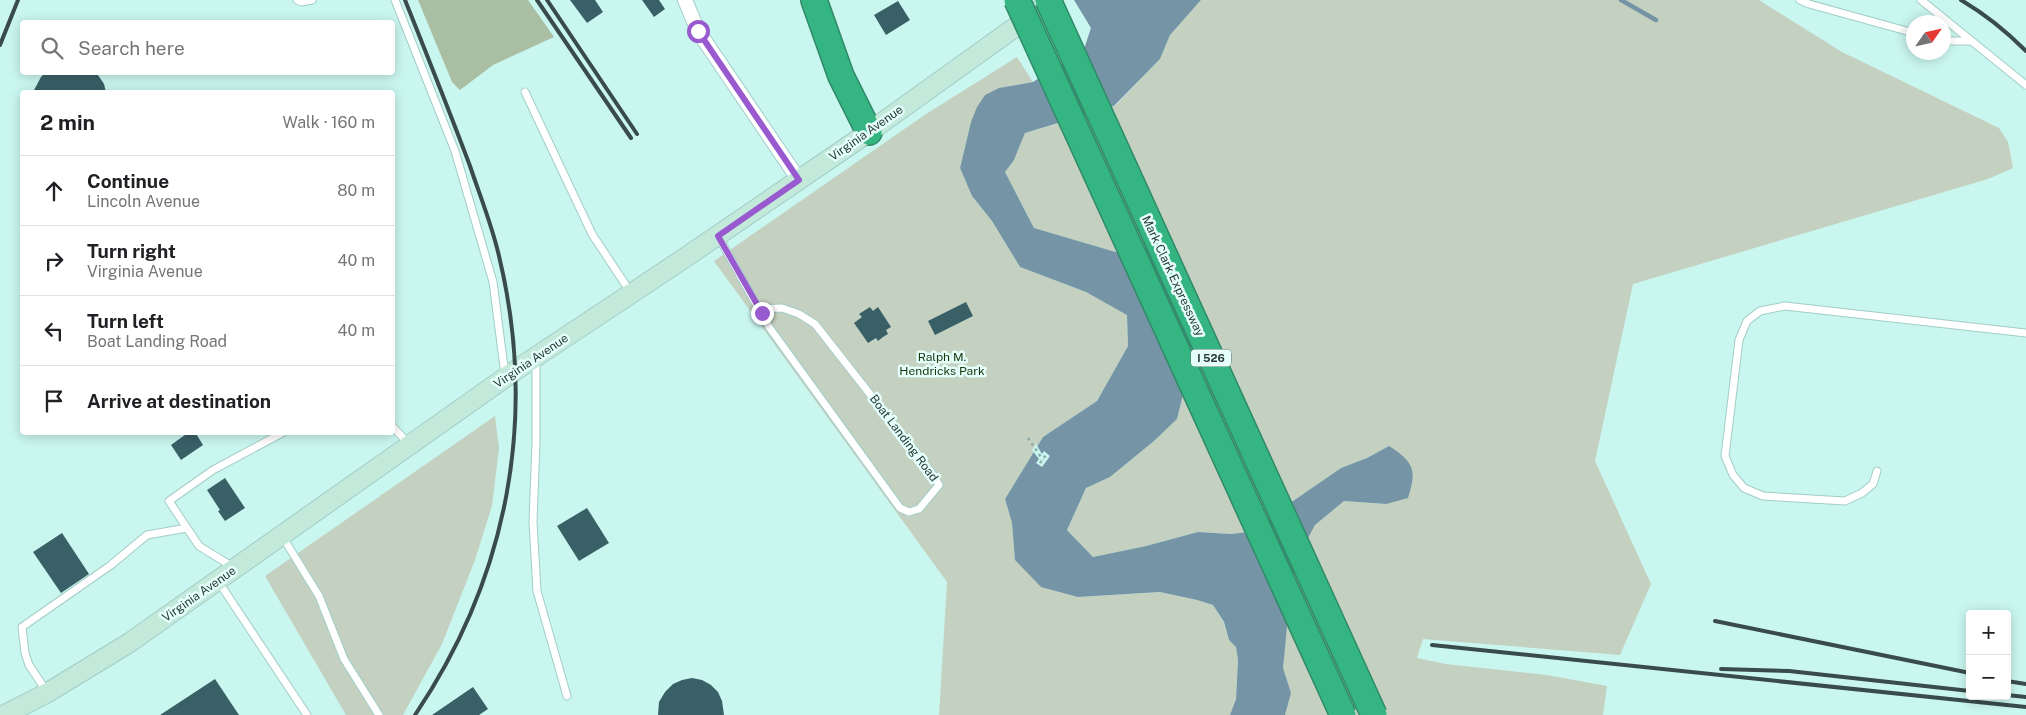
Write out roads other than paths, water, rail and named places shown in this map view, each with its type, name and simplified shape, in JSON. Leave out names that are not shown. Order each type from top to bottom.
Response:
[{"type":"highway","points":[[814,0],[841,76],[869,132]]},
{"type":"highway","name":"I 526","points":[[1017,0],[1343,715]]},
{"type":"highway","name":"Mark Clark Expressway","points":[[1048,0],[1374,715]]},
{"type":"main road","name":"Virginia Avenue","points":[[4,715],[47,692],[129,643],[505,378],[718,236],[869,132],[1053,0]]},
{"type":"street","points":[[685,0],[698,31],[799,180]]},
{"type":"lane","points":[[298,0],[301,2],[312,0]]},
{"type":"lane","points":[[395,0],[455,151],[493,282],[505,378]]},
{"type":"lane","points":[[1800,0],[1906,31]]},
{"type":"lane","points":[[1921,0],[2026,85]]},
{"type":"lane","points":[[1951,41],[1971,40]]},
{"type":"lane","points":[[525,92],[592,234],[632,294]]},
{"type":"lane","name":"Boat Landing Road","points":[[718,236],[769,327],[900,508],[909,512],[919,510],[939,485],[932,472],[815,324],[799,314],[782,308],[759,309]]},
{"type":"lane","points":[[1877,471],[1873,484],[1862,493],[1845,501],[1763,496],[1744,488],[1733,475],[1725,456],[1739,340],[1747,321],[1760,310],[1785,306],[2026,333]]},
{"type":"lane","points":[[536,357],[536,442],[533,522],[537,591],[568,696]]},
{"type":"lane","points":[[395,429],[410,445]]},
{"type":"lane","points":[[235,568],[199,546],[168,501],[213,470],[278,435]]},
{"type":"lane","points":[[47,692],[29,665],[24,653],[22,627],[111,565],[146,534],[187,528]]},
{"type":"lane","points":[[282,536],[319,596],[344,659],[379,715]]},
{"type":"lane","points":[[218,580],[307,715]]},
{"type":"water","points":[[1074,0],[1201,0],[1170,35],[1160,59],[1114,106],[1025,133],[1014,160],[1005,172],[1034,228],[1119,253],[1164,242],[1183,265],[1193,297],[1193,334],[1188,375],[1177,419],[1154,441],[1110,477],[1086,488],[1067,530],[1093,557],[1146,546],[1198,532],[1231,534],[1248,532],[1341,468],[1367,458],[1389,446],[1404,457],[1413,473],[1408,498],[1386,504],[1344,501],[1315,525],[1294,564],[1294,590],[1287,627],[1283,668],[1291,693],[1285,715],[1230,715],[1236,699],[1238,660],[1236,647],[1229,640],[1224,622],[1213,605],[1160,592],[1078,597],[1041,587],[1015,560],[1012,523],[1005,499],[1043,437],[1097,401],[1128,346],[1127,315],[1086,292],[1020,267],[992,221],[972,196],[960,168],[971,122],[977,107],[985,95],[999,88],[1033,82],[1084,49],[1091,28]]},
{"type":"waterway","points":[[1621,0],[1656,20]]},
{"type":"railway","points":[[0,45],[18,0]]},
{"type":"railway","points":[[405,0],[470,166],[493,233],[510,317],[515,377],[514,436],[506,494],[493,552],[473,608],[447,662],[415,715]]},
{"type":"railway","points":[[537,0],[631,138]]},
{"type":"railway","points":[[547,0],[637,134]]},
{"type":"railway","points":[[1961,0],[1995,23],[2026,51]]},
{"type":"railway","points":[[1715,621],[1966,672]]},
{"type":"railway","points":[[1432,645],[2026,707]]},
{"type":"railway","points":[[1721,669],[1789,671],[1966,691]]},
{"type":"railway","points":[[2011,682],[2026,684]]},
{"type":"railway","points":[[2011,695],[2026,697]]},
{"type":"park label","name":"Ralph M. Hendricks Park","points":[[942,364]]}]
